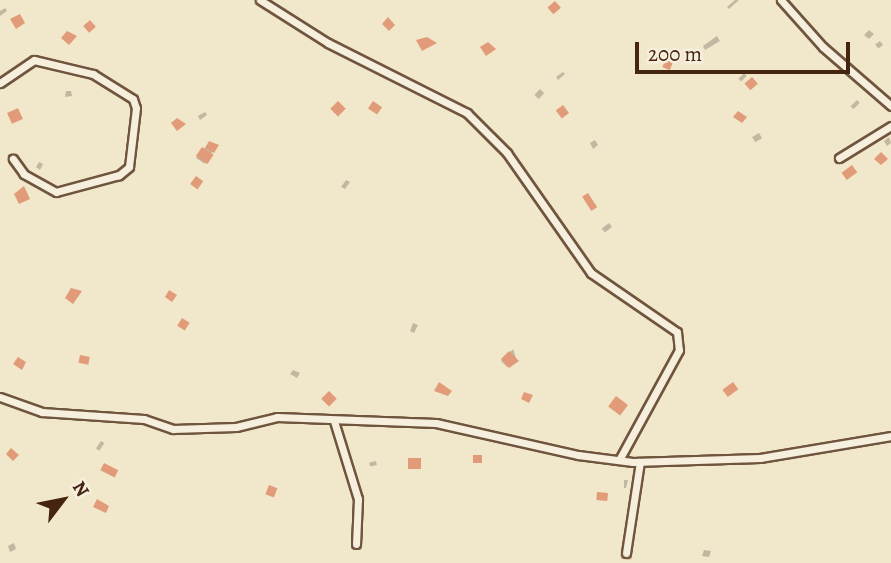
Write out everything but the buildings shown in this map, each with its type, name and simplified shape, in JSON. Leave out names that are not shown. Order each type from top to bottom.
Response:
[{"type":"street","points":[[260,0],[337,48],[467,113],[507,153],[590,273],[677,332],[679,350],[619,460]]},
{"type":"street","points":[[781,0],[823,47],[891,106]]},
{"type":"street","points":[[0,83],[34,60],[93,74],[133,99],[136,108],[129,167],[119,175],[56,192],[24,174],[13,159]]},
{"type":"street","points":[[839,158],[891,126]]},
{"type":"street","points":[[0,397],[41,412],[144,419],[173,429],[236,427],[277,417],[436,423],[640,462],[760,457],[891,436]]},
{"type":"street","points":[[334,421],[358,499],[356,544]]},
{"type":"street","points":[[626,554],[640,462]]}]
